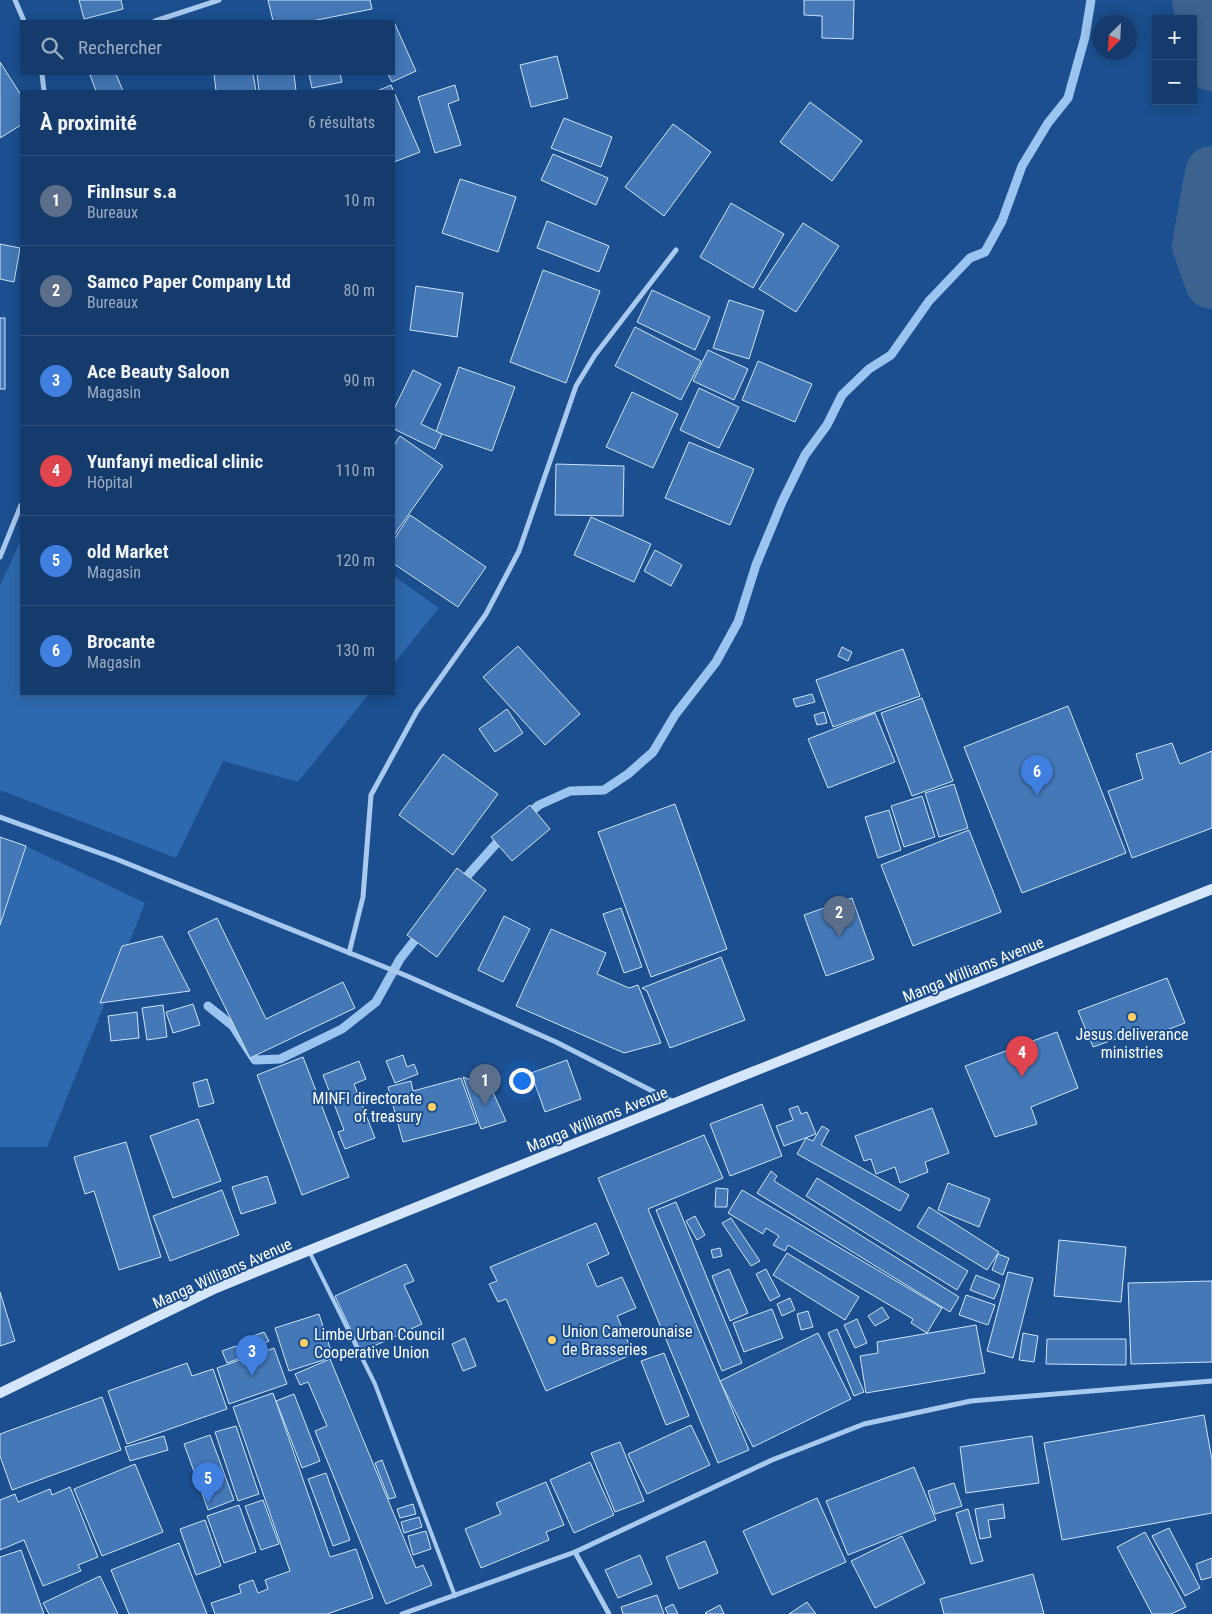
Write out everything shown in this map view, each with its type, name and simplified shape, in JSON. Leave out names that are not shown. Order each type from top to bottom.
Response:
[{"type":"main road","name":"Manga Williams Avenue","points":[[0,1393],[216,1288],[1212,889]]},
{"type":"street","points":[[15,0],[24,20]]},
{"type":"street","points":[[158,20],[220,0]]},
{"type":"street","points":[[42,75],[44,90]]},
{"type":"street","points":[[349,953],[363,897],[372,795],[417,711],[486,614],[518,551],[576,386],[595,355],[676,250]]},
{"type":"street","points":[[0,557],[20,507]]},
{"type":"street","points":[[0,817],[116,859],[407,976],[556,1042],[676,1103]]},
{"type":"street","points":[[402,1614],[576,1552],[772,1460],[864,1424],[971,1400],[1212,1381]]},
{"type":"street","points":[[576,1552],[609,1614]]},
{"type":"lane","points":[[309,1251],[375,1384],[455,1596]]},
{"type":"shaded area","points":[[20,542],[20,695],[368,695],[298,782],[223,761],[176,858],[0,790],[0,586]]},
{"type":"shaded area","points":[[395,577],[439,608],[395,662]]},
{"type":"shaded area","points":[[26,846],[145,903],[47,1147],[0,1147],[0,925]]},
{"type":"building","points":[[79,0],[121,0],[123,9],[84,19]]},
{"type":"building","points":[[268,0],[370,0],[372,9],[317,20],[273,20]]},
{"type":"building","points":[[804,0],[854,0],[853,39],[822,38],[822,16],[804,15]]},
{"type":"building","points":[[395,24],[416,71],[392,82],[388,75],[395,75]]},
{"type":"building","points":[[557,56],[568,98],[531,107],[520,65]]},
{"type":"building","points":[[0,62],[20,93],[20,126],[0,138]]},
{"type":"building","points":[[90,75],[116,75],[123,90],[96,90]]},
{"type":"building","points":[[214,75],[253,75],[256,90],[216,90]]},
{"type":"building","points":[[257,75],[294,75],[296,90],[259,90]]},
{"type":"building","points":[[309,75],[340,75],[342,82],[312,88]]},
{"type":"building","points":[[391,85],[394,90],[379,90]]},
{"type":"building","points":[[455,85],[459,100],[448,104],[461,145],[435,153],[418,97]]},
{"type":"building","points":[[395,94],[420,152],[395,162]]},
{"type":"building","points":[[810,102],[862,141],[832,181],[780,142]]},
{"type":"building","points":[[564,118],[612,137],[601,167],[551,148]]},
{"type":"building","points":[[673,124],[711,152],[664,216],[625,187]]},
{"type":"building","points":[[553,154],[608,178],[596,205],[541,180]]},
{"type":"building","points":[[460,179],[516,197],[498,252],[442,233]]},
{"type":"building","points":[[731,203],[784,234],[753,288],[700,257]]},
{"type":"building","points":[[547,221],[609,246],[599,272],[537,248]]},
{"type":"building","points":[[803,223],[839,246],[796,312],[759,289]]},
{"type":"building","points":[[0,244],[20,248],[14,282],[0,279]]},
{"type":"building","points":[[543,270],[600,291],[566,383],[510,362]]},
{"type":"building","points":[[416,286],[463,293],[457,337],[410,330]]},
{"type":"building","points":[[652,290],[710,317],[695,350],[637,322]]},
{"type":"building","points":[[729,300],[764,311],[749,359],[713,348]]},
{"type":"building","points":[[0,318],[5,318],[5,389],[0,389]]},
{"type":"building","points":[[635,327],[701,361],[681,400],[615,366]]},
{"type":"building","points":[[708,350],[748,369],[734,400],[693,381]]},
{"type":"building","points":[[758,361],[812,384],[795,422],[742,400]]},
{"type":"building","points":[[459,367],[515,387],[492,451],[436,432]]},
{"type":"building","points":[[413,370],[441,384],[421,424],[442,434],[435,449],[395,429],[395,407]]},
{"type":"building","points":[[699,388],[739,407],[719,448],[680,430]]},
{"type":"building","points":[[632,392],[678,414],[653,468],[606,447]]},
{"type":"building","points":[[400,436],[443,466],[395,534],[395,444]]},
{"type":"building","points":[[689,442],[754,469],[730,525],[665,498]]},
{"type":"building","points":[[556,464],[624,466],[623,516],[555,515]]},
{"type":"building","points":[[410,515],[486,567],[458,607],[395,565],[395,538]]},
{"type":"building","points":[[591,517],[651,544],[634,582],[574,555]]},
{"type":"building","points":[[655,550],[682,565],[671,586],[644,571]]},
{"type":"building","points":[[518,646],[580,714],[545,745],[483,677]]},
{"type":"building","points":[[842,647],[852,652],[848,661],[838,656]]},
{"type":"building","points":[[903,649],[920,696],[833,727],[816,680]]},
{"type":"building","points":[[812,694],[815,702],[796,707],[793,699]]},
{"type":"building","points":[[922,698],[953,781],[912,796],[881,713]]},
{"type":"building","points":[[1068,706],[1126,853],[1022,893],[964,747]]},
{"type":"building","points":[[507,709],[523,733],[495,752],[479,729]]},
{"type":"building","points":[[824,712],[827,723],[817,725],[814,715]]},
{"type":"building","points":[[875,713],[895,762],[828,788],[808,739]]},
{"type":"building","points":[[1172,743],[1180,764],[1212,751],[1212,828],[1132,858],[1108,791],[1143,779],[1136,754]]},
{"type":"building","points":[[443,754],[498,794],[453,855],[399,815]]},
{"type":"building","points":[[954,784],[968,828],[939,837],[925,793]]},
{"type":"building","points":[[922,796],[935,837],[904,847],[891,806]]},
{"type":"building","points":[[675,804],[727,949],[651,977],[598,832]]},
{"type":"building","points":[[530,805],[550,829],[512,861],[491,837]]},
{"type":"building","points":[[889,810],[901,850],[878,858],[865,817]]},
{"type":"building","points":[[969,830],[1001,912],[913,946],[881,865]]},
{"type":"building","points":[[0,837],[26,846],[0,925]]},
{"type":"building","points":[[457,868],[486,890],[437,957],[407,935]]},
{"type":"building","points":[[852,898],[874,959],[826,976],[804,915]]},
{"type":"building","points":[[621,908],[642,967],[624,973],[603,914]]},
{"type":"building","points":[[504,916],[530,929],[503,982],[478,970]]},
{"type":"building","points":[[217,918],[266,1019],[343,982],[355,1008],[250,1058],[188,932]]},
{"type":"building","points":[[551,929],[606,953],[597,974],[629,988],[638,985],[661,1043],[624,1053],[516,1006]]},
{"type":"building","points":[[162,936],[190,991],[100,1003],[122,946]]},
{"type":"building","points":[[721,957],[745,1020],[670,1048],[647,991],[642,988]]},
{"type":"building","name":"Jesus deliverance ministries","points":[[1167,978],[1185,1023],[1138,1041],[1135,1032],[1093,1047],[1078,1011]]},
{"type":"building","points":[[193,1004],[200,1025],[173,1033],[166,1012]]},
{"type":"building","points":[[163,1005],[167,1037],[147,1040],[142,1008]]},
{"type":"building","points":[[137,1012],[139,1038],[111,1041],[108,1016]]},
{"type":"building","points":[[1057,1032],[1078,1088],[1031,1107],[1037,1124],[995,1137],[965,1066]]},
{"type":"building","points":[[403,1055],[407,1067],[414,1064],[418,1074],[395,1083],[386,1061]]},
{"type":"building","points":[[303,1057],[349,1177],[302,1195],[257,1075]]},
{"type":"building","points":[[567,1060],[581,1099],[545,1112],[531,1073]]},
{"type":"building","points":[[359,1061],[366,1079],[354,1084],[375,1138],[345,1149],[338,1132],[344,1130],[323,1075]]},
{"type":"building","points":[[463,1077],[491,1088],[506,1121],[481,1129]]},
{"type":"building","name":"MINFI directorate of treasury","points":[[461,1078],[477,1123],[403,1142],[388,1087],[411,1081],[413,1091]]},
{"type":"building","points":[[207,1079],[214,1103],[199,1107],[193,1083]]},
{"type":"building","points":[[762,1104],[782,1156],[730,1176],[710,1124]]},
{"type":"building","points":[[798,1106],[801,1114],[807,1112],[816,1134],[784,1146],[776,1126],[793,1120],[789,1109]]},
{"type":"building","points":[[932,1108],[949,1153],[925,1162],[928,1172],[900,1183],[895,1167],[876,1174],[871,1159],[864,1161],[855,1136]]},
{"type":"building","points":[[198,1119],[221,1181],[173,1198],[150,1136]]},
{"type":"building","points":[[822,1126],[829,1130],[821,1145],[909,1195],[900,1211],[797,1154],[806,1138],[813,1141]]},
{"type":"building","points":[[704,1135],[723,1178],[648,1209],[749,1450],[718,1463],[598,1178]]},
{"type":"building","points":[[126,1142],[161,1257],[119,1270],[94,1191],[85,1194],[74,1157]]},
{"type":"building","points":[[771,1171],[777,1176],[774,1181],[959,1297],[950,1312],[757,1193]]},
{"type":"building","points":[[267,1176],[276,1203],[241,1214],[232,1187]]},
{"type":"building","points":[[817,1178],[968,1271],[957,1290],[806,1196]]},
{"type":"building","points":[[948,1183],[990,1199],[979,1227],[938,1210]]},
{"type":"building","points":[[716,1188],[728,1189],[727,1207],[715,1207]]},
{"type":"building","points":[[222,1190],[239,1235],[170,1261],[153,1216]]},
{"type":"building","points":[[742,1190],[942,1308],[927,1333],[911,1323],[913,1319],[788,1245],[785,1251],[773,1245],[779,1236],[766,1228],[763,1234],[728,1213]]},
{"type":"building","points":[[676,1202],[742,1363],[722,1371],[656,1210]]},
{"type":"building","points":[[929,1207],[999,1252],[987,1270],[917,1227]]},
{"type":"building","points":[[695,1216],[705,1235],[697,1240],[686,1221]]},
{"type":"building","points":[[731,1218],[760,1261],[751,1266],[722,1223]]},
{"type":"building","points":[[596,1223],[609,1254],[587,1264],[597,1287],[622,1277],[636,1308],[617,1316],[633,1354],[546,1391],[506,1299],[498,1302],[489,1284],[497,1281],[490,1267]]},
{"type":"building","points":[[1059,1240],[1126,1247],[1121,1302],[1054,1296]]},
{"type":"building","points":[[720,1248],[722,1256],[713,1258],[711,1250]]},
{"type":"building","points":[[787,1253],[859,1297],[845,1320],[773,1275]]},
{"type":"building","points":[[998,1254],[1009,1258],[1003,1275],[992,1270]]},
{"type":"building","points":[[406,1264],[414,1281],[404,1285],[422,1324],[361,1352],[335,1296]]},
{"type":"building","points":[[729,1269],[748,1313],[730,1321],[712,1276]]},
{"type":"building","points":[[766,1269],[780,1296],[770,1301],[756,1274]]},
{"type":"building","points":[[1008,1272],[1033,1278],[1013,1358],[987,1351]]},
{"type":"building","points":[[976,1275],[1000,1285],[994,1299],[970,1290]]},
{"type":"building","points":[[1212,1281],[1212,1362],[1131,1364],[1128,1283]]},
{"type":"building","points":[[0,1292],[15,1341],[0,1346]]},
{"type":"building","points":[[966,1295],[995,1305],[988,1325],[959,1315]]},
{"type":"building","points":[[790,1298],[795,1310],[782,1316],[777,1304]]},
{"type":"building","points":[[882,1307],[889,1318],[875,1326],[868,1316]]},
{"type":"building","points":[[772,1309],[783,1338],[744,1352],[733,1323]]},
{"type":"building","points":[[808,1311],[813,1327],[801,1330],[797,1314]]},
{"type":"building","name":"Limbe Urban Council Cooperative Union","points":[[319,1314],[333,1357],[289,1371],[275,1328]]},
{"type":"building","points":[[857,1319],[867,1343],[855,1348],[844,1325]]},
{"type":"building","points":[[976,1325],[985,1373],[866,1393],[860,1356],[878,1353],[877,1342]]},
{"type":"building","points":[[837,1329],[864,1392],[854,1396],[828,1333]]},
{"type":"building","points":[[264,1332],[269,1341],[258,1346],[253,1336]]},
{"type":"building","points":[[818,1333],[851,1399],[753,1447],[720,1381]]},
{"type":"building","points":[[1023,1333],[1038,1336],[1034,1362],[1019,1360]]},
{"type":"building","points":[[465,1338],[476,1366],[463,1371],[452,1344]]},
{"type":"building","points":[[1047,1339],[1126,1339],[1126,1365],[1046,1364]]},
{"type":"building","points":[[236,1346],[241,1358],[227,1363],[222,1351]]},
{"type":"building","points":[[274,1348],[287,1384],[229,1404],[217,1368]]},
{"type":"building","points":[[664,1353],[689,1416],[666,1425],[641,1361]]},
{"type":"building","points":[[330,1359],[416,1568],[423,1565],[432,1585],[386,1604],[315,1431],[327,1426],[308,1382],[300,1385],[295,1374]]},
{"type":"building","points":[[187,1363],[192,1376],[213,1369],[227,1409],[127,1444],[108,1391]]},
{"type":"building","points":[[273,1393],[330,1557],[356,1549],[373,1598],[327,1614],[215,1614],[211,1603],[241,1593],[239,1585],[253,1580],[258,1593],[268,1589],[265,1580],[290,1571],[233,1407]]},
{"type":"building","points":[[294,1394],[320,1461],[302,1468],[276,1401]]},
{"type":"building","points":[[102,1397],[121,1450],[12,1490],[0,1456],[0,1434]]},
{"type":"building","points":[[1204,1415],[1212,1460],[1212,1513],[1062,1540],[1044,1443]]},
{"type":"building","points":[[691,1425],[710,1465],[647,1494],[628,1454]]},
{"type":"building","points":[[236,1426],[259,1494],[238,1501],[215,1432]]},
{"type":"building","points":[[210,1435],[234,1500],[208,1510],[184,1444]]},
{"type":"building","points":[[164,1436],[168,1450],[130,1461],[125,1447]]},
{"type":"building","points":[[1032,1436],[1039,1483],[966,1493],[960,1447]]},
{"type":"building","points":[[620,1442],[644,1501],[615,1512],[591,1453]]},
{"type":"building","points":[[382,1460],[396,1497],[389,1499],[375,1463]]},
{"type":"building","points":[[590,1462],[614,1515],[574,1533],[550,1480]]},
{"type":"building","points":[[135,1464],[163,1532],[102,1556],[74,1489]]},
{"type":"building","points":[[914,1467],[936,1520],[848,1555],[826,1501]]},
{"type":"building","points":[[326,1473],[350,1540],[333,1546],[308,1479]]},
{"type":"building","points":[[546,1482],[564,1525],[546,1532],[549,1540],[481,1568],[465,1529],[501,1514],[496,1503]]},
{"type":"building","points":[[954,1483],[962,1506],[935,1514],[928,1491]]},
{"type":"building","points":[[70,1487],[98,1557],[78,1565],[81,1571],[43,1586],[24,1540],[0,1550],[0,1500],[15,1494],[18,1502],[50,1489],[52,1495]]},
{"type":"building","points":[[817,1498],[846,1562],[772,1595],[743,1531]]},
{"type":"building","points":[[263,1500],[279,1544],[261,1550],[245,1506]]},
{"type":"building","points":[[413,1504],[416,1514],[400,1518],[397,1509]]},
{"type":"building","points":[[1003,1504],[1005,1518],[988,1520],[991,1537],[980,1539],[975,1509]]},
{"type":"building","points":[[239,1505],[256,1552],[224,1563],[207,1516]]},
{"type":"building","points":[[968,1509],[983,1561],[971,1564],[956,1513]]},
{"type":"building","points":[[419,1517],[422,1527],[404,1533],[401,1522]]},
{"type":"building","points":[[205,1520],[221,1566],[196,1575],[180,1529]]},
{"type":"building","points":[[1169,1528],[1200,1588],[1185,1596],[1152,1536]]},
{"type":"building","points":[[426,1531],[431,1549],[413,1555],[408,1536]]},
{"type":"building","points":[[1145,1532],[1186,1607],[1171,1614],[1152,1614],[1117,1547]]},
{"type":"building","points":[[902,1536],[925,1583],[875,1608],[851,1561]]},
{"type":"building","points":[[705,1541],[718,1573],[679,1589],[666,1557]]},
{"type":"building","points":[[179,1543],[207,1614],[129,1614],[111,1570]]},
{"type":"building","points":[[21,1550],[44,1614],[0,1614],[0,1557]]},
{"type":"building","points":[[640,1555],[652,1584],[618,1598],[605,1570]]},
{"type":"building","points":[[1212,1558],[1212,1577],[1201,1580],[1196,1564]]},
{"type":"building","points":[[1033,1574],[1044,1614],[944,1614],[940,1599]]},
{"type":"building","points":[[100,1576],[118,1614],[49,1614],[43,1603]]},
{"type":"building","points":[[657,1595],[664,1614],[623,1614],[621,1607]]},
{"type":"building","points":[[807,1602],[816,1614],[789,1614]]},
{"type":"building","points":[[673,1604],[678,1614],[668,1614],[665,1608]]},
{"type":"building","points":[[720,1605],[724,1614],[705,1613]]},
{"type":"waterway","points":[[526,816],[539,805],[570,791],[604,790],[628,774],[653,752],[675,715],[716,662],[738,622],[756,565],[782,502],[805,455],[827,425],[842,395],[869,369],[891,355],[929,301],[970,258],[985,252],[1002,221],[1022,166],[1048,123],[1068,98],[1085,37],[1091,0]]},
{"type":"waterway","points":[[1199,0],[1212,64]]},
{"type":"waterway","points":[[1212,173],[1199,245],[1212,282]]},
{"type":"waterway","points":[[460,884],[503,836]]},
{"type":"waterway","points":[[208,1006],[233,1026],[255,1060],[280,1059],[342,1029],[376,1002],[400,959],[422,931]]},
{"type":"place","name":"Brocante","points":[[1037,796]]},
{"type":"place","name":"Samco Paper Company Ltd","points":[[839,937]]},
{"type":"place","name":"Jesus deliverance ministries","points":[[1132,1017]]},
{"type":"place","name":"Yunfanyi medical clinic","points":[[1022,1077]]},
{"type":"place","name":"FinInsur s.a","points":[[485,1105]]},
{"type":"place","name":"MINFI directorate of treasury","points":[[432,1107]]},
{"type":"place","name":"Union Camerounaise de Brasseries","points":[[552,1340]]},
{"type":"place","name":"Limbe Urban Council Cooperative Union","points":[[304,1343]]},
{"type":"place","name":"Ace Beauty Saloon","points":[[252,1376]]},
{"type":"place","name":"old Market","points":[[208,1503]]}]
